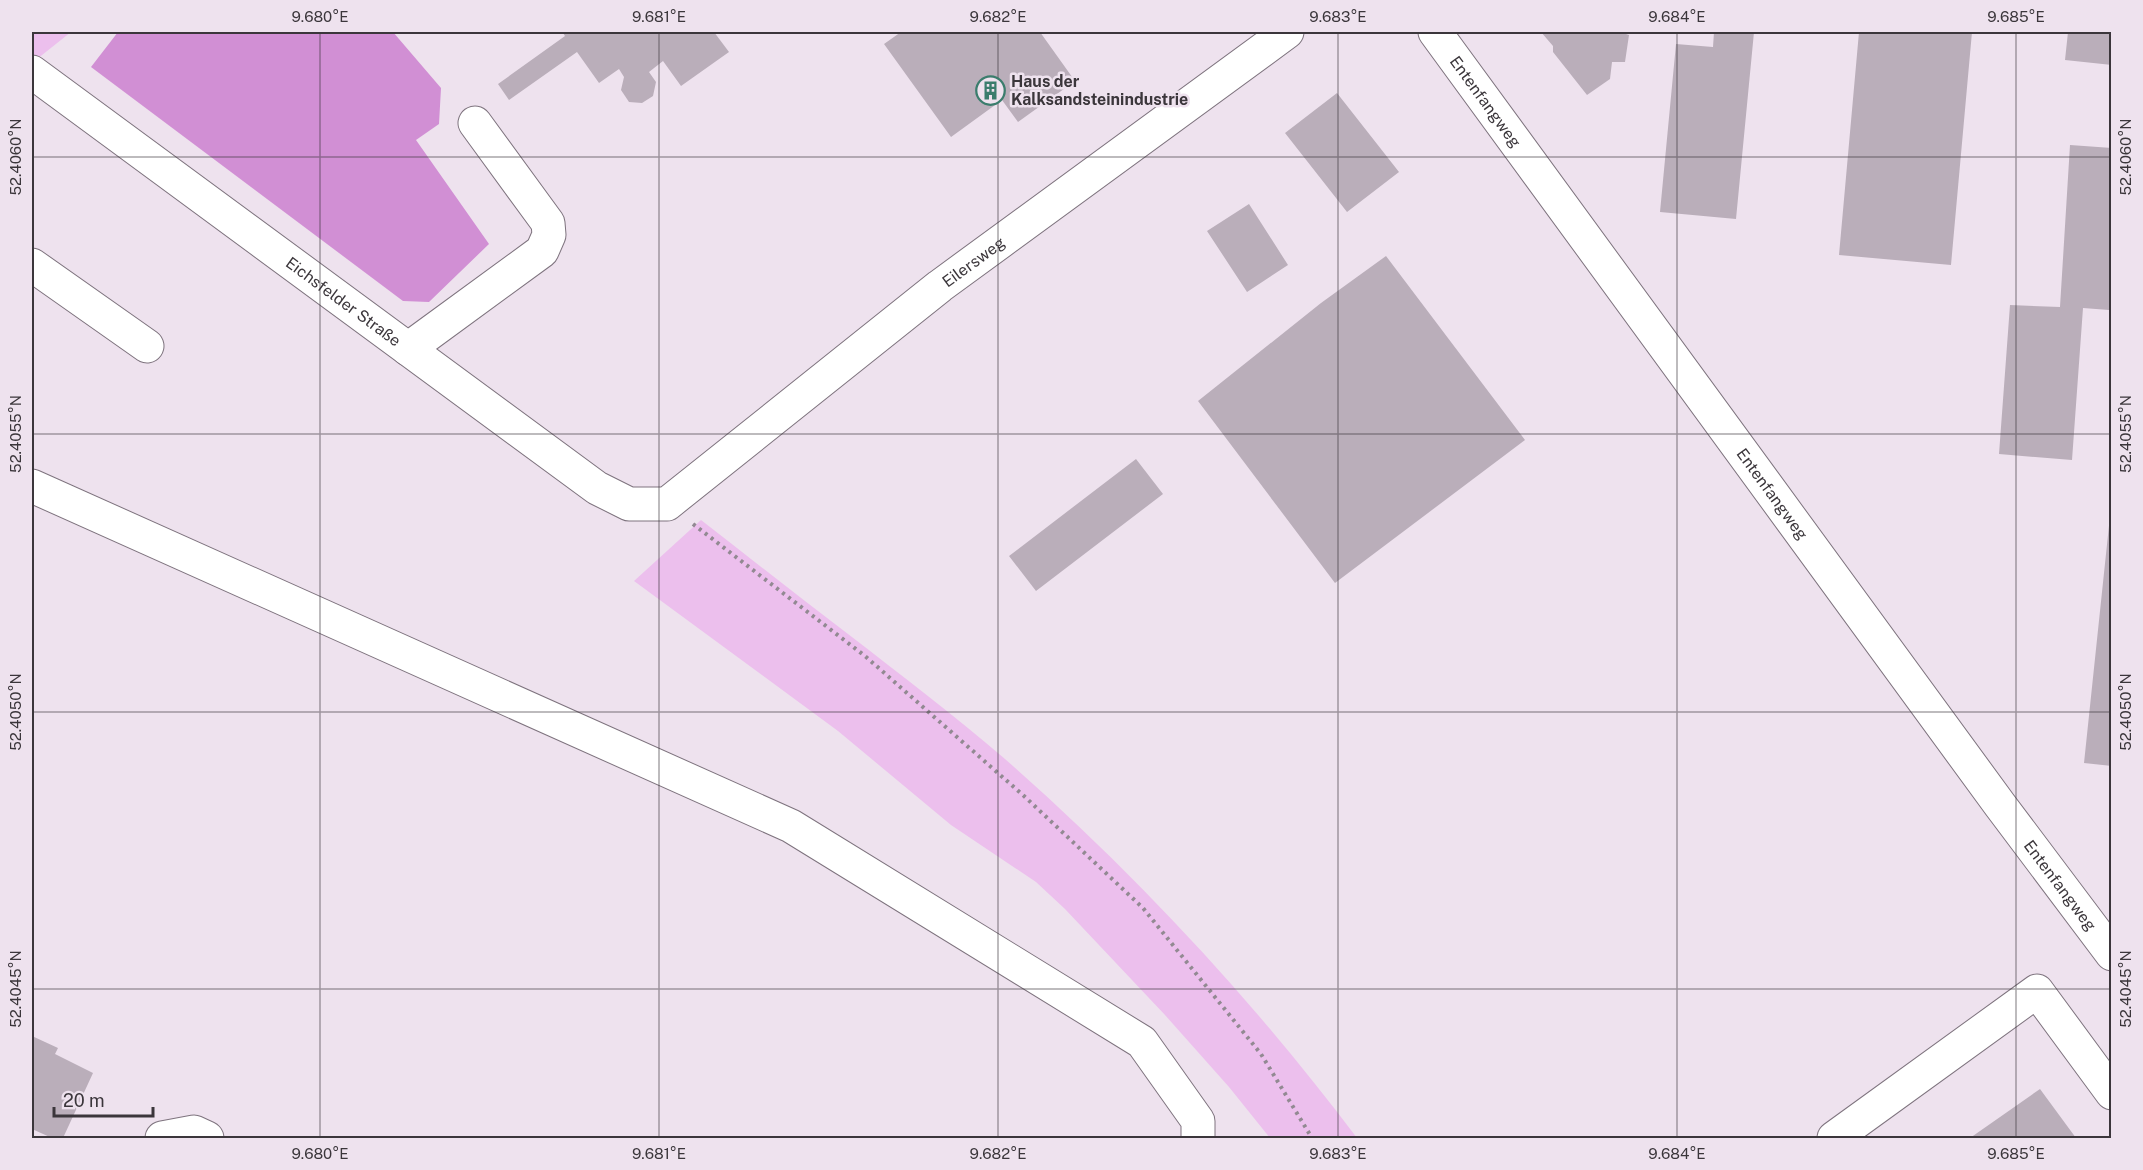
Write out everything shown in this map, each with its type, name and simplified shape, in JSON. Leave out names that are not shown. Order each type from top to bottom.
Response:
[{"type":"street","name":"Eilersweg","points":[[668,504],[940,286],[1287,32]]},
{"type":"street","name":"Entenfangweg","points":[[1435,32],[2000,805],[2112,954]]},
{"type":"street","name":"Eichsfelder Straße","points":[[32,72],[597,488],[629,504],[668,504]]},
{"type":"street","points":[[408,349],[542,251],[549,235],[548,223],[475,123]]},
{"type":"street","points":[[32,265],[147,346]]},
{"type":"street","points":[[32,486],[791,826],[1142,1042],[1198,1121],[1198,1138]]},
{"type":"street","points":[[1834,1138],[2037,991],[2112,1093]]},
{"type":"street","points":[[162,1138],[194,1132],[207,1138]]},
{"type":"path","points":[[668,504],[864,656],[1024,796],[1143,908],[1261,1054],[1312,1138]]},
{"type":"shaded area","points":[[32,32],[71,32],[32,63]]},
{"type":"shaded area","points":[[118,32],[393,32],[441,88],[439,124],[416,140],[489,244],[429,302],[403,301],[91,67]]},
{"type":"shaded area","points":[[701,520],[947,711],[1053,802],[1146,893],[1234,987],[1357,1138],[1270,1138],[1229,1087],[1165,1015],[1065,909],[1036,882],[951,825],[838,731],[634,581]]},
{"type":"building","points":[[714,32],[729,52],[681,86],[663,61],[649,72],[656,82],[653,96],[642,103],[629,102],[621,90],[624,77],[619,69],[599,83],[577,52],[509,100],[498,84],[565,36],[563,33]]},
{"type":"building","name":"Haus der Kalksandsteinindustrie","points":[[901,32],[1040,32],[1075,81],[1018,122],[1002,100],[951,137],[884,44]]},
{"type":"building","points":[[1541,32],[1624,32],[1629,35],[1625,62],[1612,62],[1610,79],[1587,95],[1553,52],[1553,46]]},
{"type":"building","points":[[1714,32],[1754,32],[1736,219],[1660,212],[1676,44],[1713,47]]},
{"type":"building","points":[[1859,32],[1972,32],[1951,265],[1839,255]]},
{"type":"building","points":[[2068,32],[2112,32],[2112,65],[2065,60]]},
{"type":"building","points":[[1337,93],[1399,172],[1347,212],[1285,133]]},
{"type":"building","points":[[2070,145],[2112,148],[2112,266],[2109,310],[2083,308],[2072,460],[1999,454],[2010,305],[2060,307]]},
{"type":"building","points":[[1249,204],[1288,265],[1247,292],[1207,231]]},
{"type":"building","points":[[1386,256],[1525,440],[1335,583],[1198,401],[1321,303]]},
{"type":"building","points":[[1136,459],[1163,494],[1036,591],[1009,556]]},
{"type":"building","points":[[2110,516],[2112,516],[2112,766],[2084,763]]},
{"type":"building","points":[[32,1036],[58,1048],[55,1054],[93,1073],[63,1138],[52,1138],[32,1129]]},
{"type":"building","points":[[2040,1089],[2076,1138],[1970,1138]]},
{"type":"place","name":"Haus der Kalksandsteinindustrie","points":[[990,90]]}]
